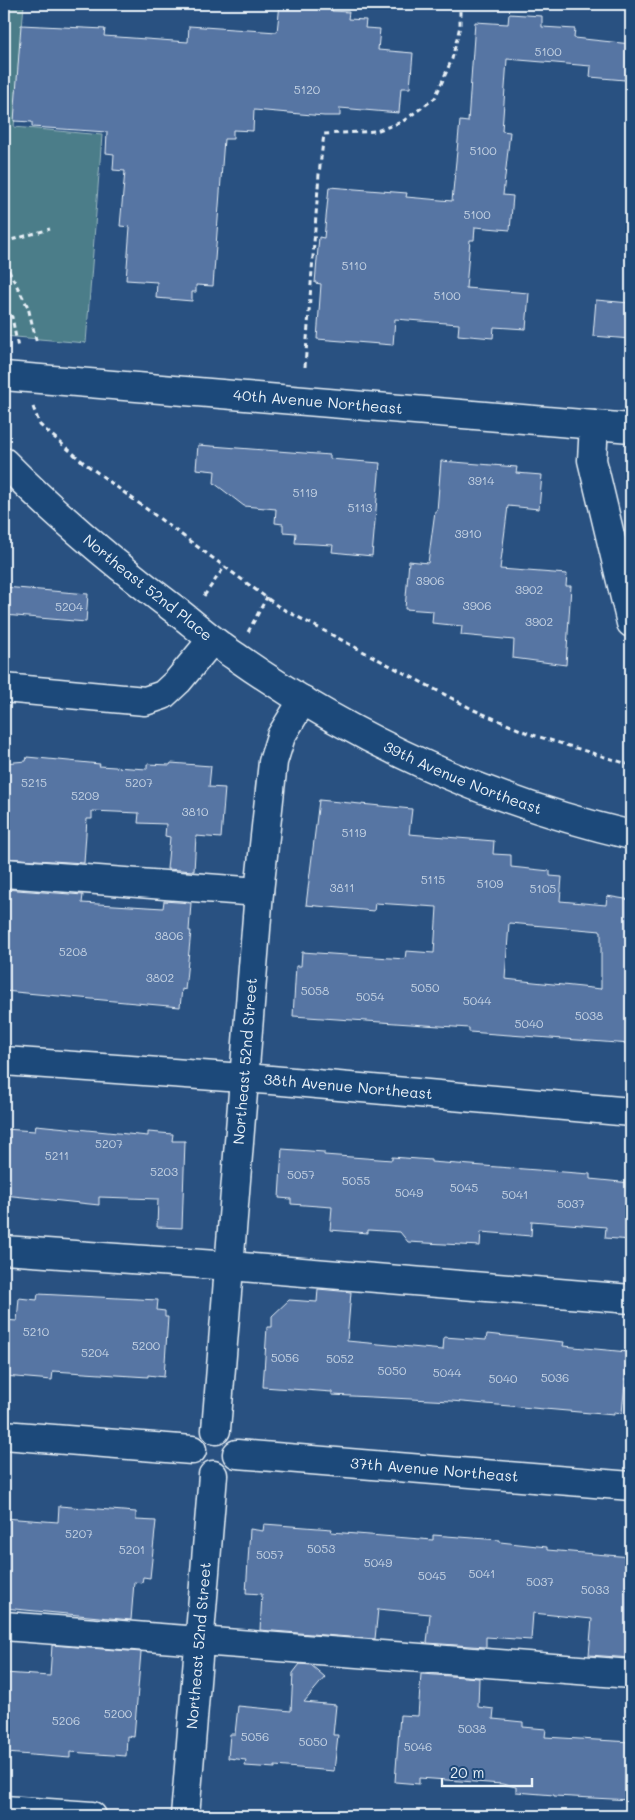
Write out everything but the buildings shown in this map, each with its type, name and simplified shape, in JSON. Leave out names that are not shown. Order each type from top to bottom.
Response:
[{"type":"street","name":"40th Avenue Northeast","points":[[4,376],[631,428]]},
{"type":"street","points":[[594,425],[592,460],[631,623]]},
{"type":"street","name":"Northeast 52nd Place","points":[[4,462],[40,500],[212,640],[303,700]]},
{"type":"street","points":[[4,688],[145,701],[163,695],[178,681],[212,640]]},
{"type":"street","name":"39th Avenue Northeast","points":[[303,700],[433,770],[521,804],[631,836]]},
{"type":"street","name":"Northeast 52nd Street","points":[[216,1430],[259,892],[272,762],[281,736],[303,700]]},
{"type":"street","points":[[4,873],[259,892]]},
{"type":"street","name":"38th Avenue Northeast","points":[[4,1061],[245,1078],[631,1112]]},
{"type":"street","points":[[4,1250],[230,1266],[631,1299]]},
{"type":"street","points":[[216,1430],[228,1434],[233,1440],[237,1454],[231,1468],[225,1472],[213,1475],[202,1472],[197,1467],[193,1460],[192,1450],[201,1434],[216,1430]]},
{"type":"street","points":[[4,1435],[192,1450]]},
{"type":"street","name":"37th Avenue Northeast","points":[[237,1454],[631,1486]]},
{"type":"street","name":"Northeast 52nd Street","points":[[185,1816],[213,1475]]},
{"type":"street","points":[[4,1626],[631,1674]]},
{"type":"street","points":[[4,1810],[92,1816]]},
{"type":"path","points":[[304,367],[319,174],[324,134],[376,131],[402,122],[435,98],[452,59],[460,26],[460,4]]},
{"type":"path","points":[[4,242],[50,229]]},
{"type":"path","points":[[4,262],[28,307],[37,344]]},
{"type":"path","points":[[4,308],[12,317],[17,342]]},
{"type":"path","points":[[34,413],[40,425],[82,462],[279,607],[368,656],[474,710],[530,734],[631,765]]},
{"type":"path","points":[[198,604],[225,566]]},
{"type":"path","points":[[245,636],[267,597]]},
{"type":"green space","points":[[4,4],[24,4],[14,127],[102,135],[86,343],[4,336]]}]
